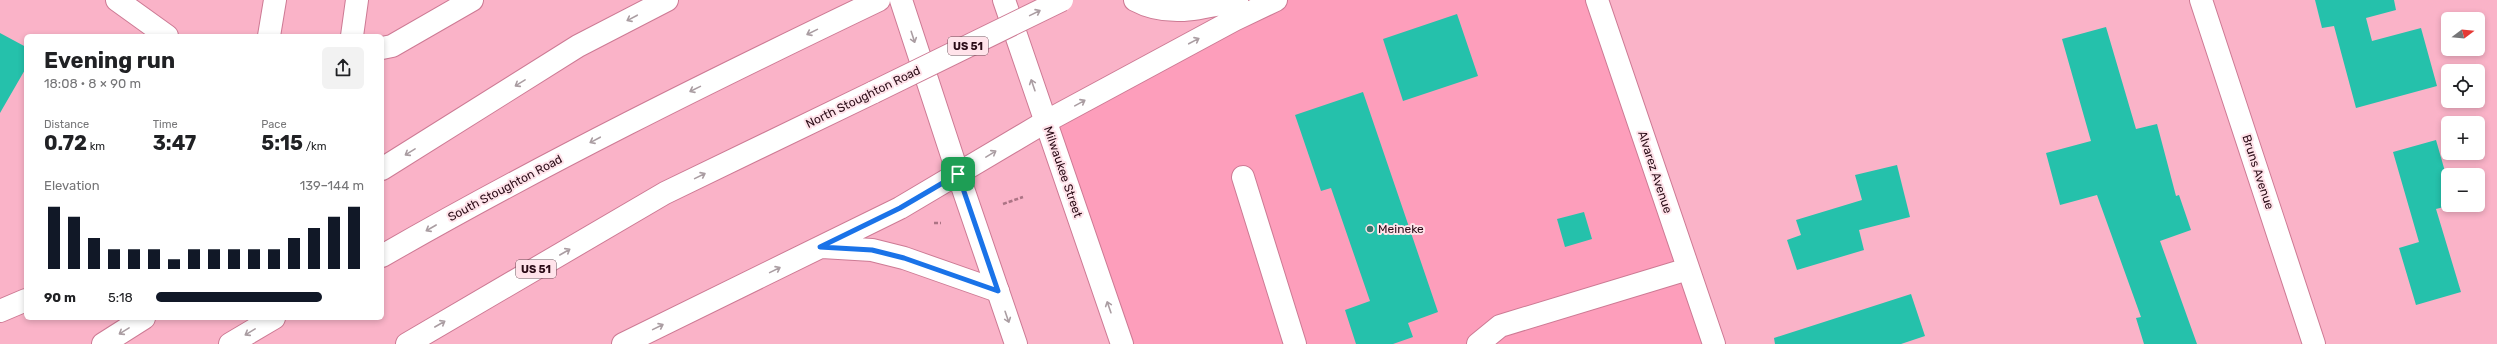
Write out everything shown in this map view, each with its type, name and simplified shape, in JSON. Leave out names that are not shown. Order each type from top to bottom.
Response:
[{"type":"main road","points":[[117,0],[164,34]]},
{"type":"main road","points":[[269,34],[275,0]]},
{"type":"main road","points":[[352,34],[357,0]]},
{"type":"main road","points":[[384,48],[392,46],[472,0]]},
{"type":"main road","points":[[384,168],[578,46],[667,0]]},
{"type":"main road","name":"South Stoughton Road","points":[[384,255],[471,205],[629,121],[879,0]]},
{"type":"main road","points":[[901,0],[1016,344]]},
{"type":"main road","name":"Milwaukee Street","points":[[1004,0],[1122,344]]},
{"type":"main road","name":"North Stoughton Road","points":[[407,344],[665,193],[1062,0]]},
{"type":"main road","points":[[1135,0],[1165,10],[1193,10],[1237,0]]},
{"type":"main road","points":[[623,344],[900,208],[1045,122],[1234,20],[1276,0]]},
{"type":"main road","name":"Alvarez Avenue","points":[[1598,0],[1714,344]]},
{"type":"main road","name":"Bruns Avenue","points":[[2201,0],[2314,344]]},
{"type":"main road","points":[[1243,177],[1295,344]]},
{"type":"main road","points":[[820,247],[872,250],[897,256],[998,291]]},
{"type":"main road","points":[[1478,344],[1500,326],[1688,269]]},
{"type":"main road","points":[[0,311],[24,301]]},
{"type":"main road","points":[[103,344],[141,320]]},
{"type":"main road","points":[[230,344],[271,320]]},
{"type":"path","points":[[1003,204],[1023,197]]},
{"type":"shaded area","points":[[1276,0],[1597,0],[1714,344],[1122,344],[1045,122]]},
{"type":"building","points":[[2315,0],[2394,0],[2396,10],[2366,18],[2372,41],[2421,28],[2437,86],[2356,108],[2334,26],[2322,28]]},
{"type":"building","points":[[1457,14],[1478,76],[1403,101],[1383,39]]},
{"type":"building","points":[[2106,27],[2136,129],[2157,124],[2176,196],[2179,195],[2191,230],[2160,241],[2197,344],[2144,344],[2136,318],[2141,317],[2097,195],[2060,205],[2046,153],[2091,141],[2062,39]]},
{"type":"building","points":[[0,33],[24,46],[24,71],[0,113]]},
{"type":"building","points":[[1363,92],[1438,312],[1408,323],[1413,337],[1393,344],[1356,344],[1345,310],[1370,301],[1331,188],[1321,191],[1295,115]]},
{"type":"building","points":[[2436,140],[2444,168],[2441,168],[2441,208],[2436,209],[2461,292],[2416,305],[2399,248],[2419,242],[2393,152]]},
{"type":"building","points":[[1897,165],[1910,217],[1859,230],[1864,250],[1797,270],[1787,240],[1801,235],[1796,220],[1862,200],[1855,175]]},
{"type":"building","points":[[1584,212],[1592,239],[1565,247],[1557,219]]},
{"type":"building","points":[[1911,294],[1925,336],[1901,344],[1775,344],[1774,338]]},
{"type":"place","name":"Meineke","points":[[1370,229]]},
{"type":"route","points":[[958,174],[998,291],[904,258],[872,250],[820,247],[900,208],[958,174]]}]
